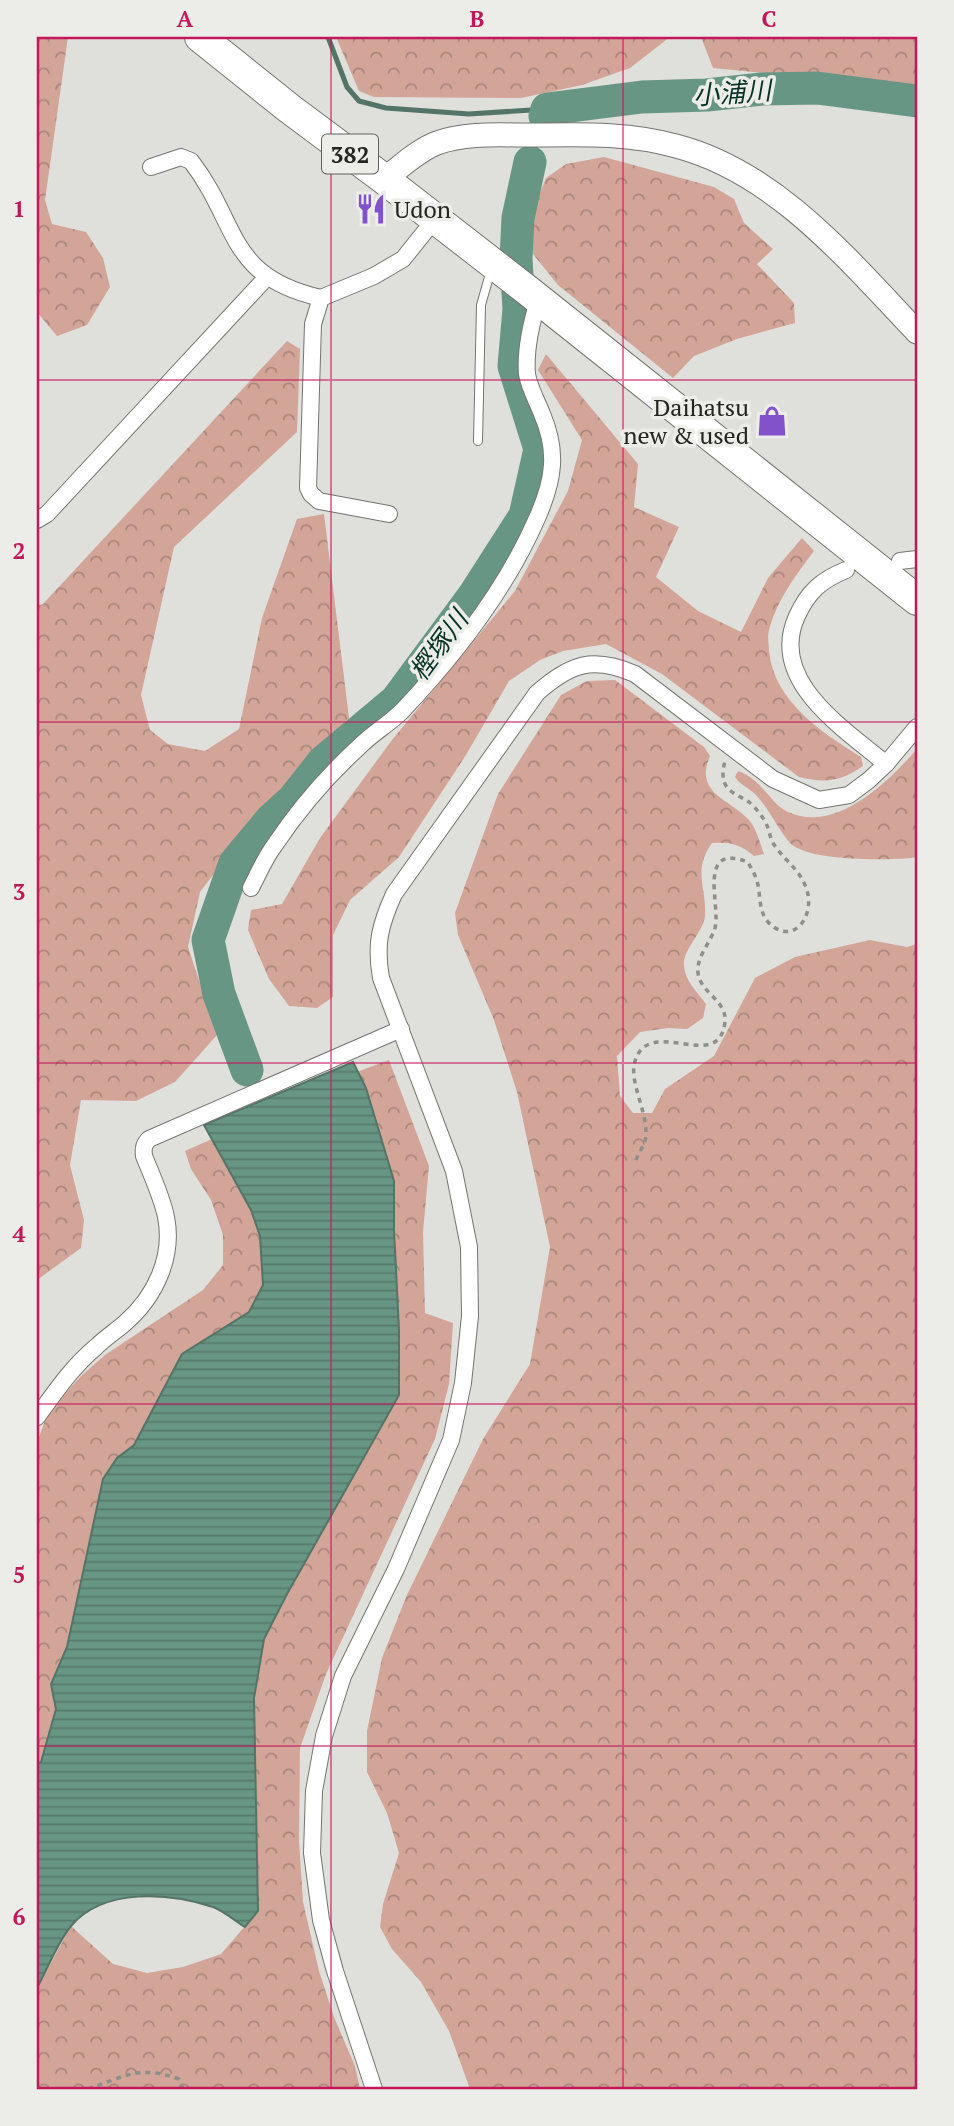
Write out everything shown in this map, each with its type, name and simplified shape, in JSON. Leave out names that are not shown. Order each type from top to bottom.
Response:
[{"type":"highway","name":"382","points":[[200,37],[497,267],[917,600]]},
{"type":"street","points":[[384,179],[428,147],[446,141],[475,137],[601,135],[677,146],[745,175],[776,197],[839,251],[917,332]]},
{"type":"street","points":[[151,167],[181,157],[191,161],[243,254],[267,277],[290,290],[321,298],[374,276],[403,259],[435,219]]},
{"type":"street","points":[[37,520],[47,514],[267,277]]},
{"type":"street","points":[[251,888],[273,846],[323,785],[361,744],[400,712],[472,629],[515,563],[538,516],[551,481],[554,452],[549,429],[527,376],[532,295]]},
{"type":"street","points":[[321,298],[316,309],[311,346],[308,488],[319,502],[389,514]]},
{"type":"street","points":[[846,570],[816,586],[804,602],[790,641],[792,660],[805,691],[817,706],[886,764]]},
{"type":"street","points":[[374,2089],[321,1920],[313,1853],[314,1791],[324,1735],[343,1676],[396,1569],[451,1440],[463,1382],[470,1316],[468,1247],[454,1171],[381,978],[377,954],[379,931],[386,911],[394,894],[537,693],[568,670],[592,664],[612,665],[635,674],[773,779],[819,800],[849,795],[886,764],[917,727]]},
{"type":"street","points":[[37,1417],[65,1377],[95,1347],[127,1322],[147,1301],[155,1287],[164,1262],[167,1243],[166,1218],[144,1156],[145,1143],[401,1029]]},
{"type":"lane","points":[[478,441],[481,305],[497,267]]},
{"type":"path","points":[[636,1160],[645,1140],[634,1068],[640,1052],[645,1046],[667,1040],[691,1047],[705,1045],[718,1038],[724,1025],[721,1005],[704,987],[698,973],[701,957],[711,939],[717,917],[712,879],[714,871],[719,864],[732,859],[748,862],[758,884],[761,910],[773,926],[783,931],[805,922],[809,913],[809,893],[798,873],[775,845],[765,821],[749,802],[727,787],[723,780],[729,746]]},
{"type":"path","points":[[88,2089],[132,2073],[155,2071],[179,2079],[183,2089]]},
{"type":"green space","points":[[37,37],[68,37],[45,200],[52,224],[86,232],[103,258],[110,287],[87,325],[57,336],[37,312]]},
{"type":"green space","points":[[336,37],[670,37],[630,68],[582,85],[521,98],[374,97],[359,91]]},
{"type":"green space","points":[[701,37],[917,37],[917,88],[713,68]]},
{"type":"green space","points":[[604,157],[714,187],[734,199],[744,223],[773,249],[757,264],[794,303],[795,323],[737,339],[694,356],[673,378],[558,285],[533,254],[529,220],[546,178],[566,164]]},
{"type":"green space","points":[[287,341],[300,349],[297,432],[174,547],[141,695],[150,730],[168,744],[205,751],[239,729],[262,618],[297,519],[324,514],[349,718],[267,805],[200,892],[188,947],[217,1035],[175,1082],[136,1101],[81,1100],[70,1165],[84,1220],[81,1248],[37,1280],[37,606],[43,604]]},
{"type":"green space","points":[[546,354],[638,464],[634,507],[679,527],[656,577],[698,611],[741,632],[768,578],[802,538],[814,551],[788,588],[772,619],[768,637],[773,669],[780,685],[802,713],[830,737],[861,757],[863,766],[832,780],[799,777],[662,674],[606,644],[563,651],[540,660],[509,681],[466,755],[399,857],[350,900],[333,935],[333,997],[317,1008],[289,1006],[269,979],[248,930],[251,910],[282,904],[320,838],[392,740],[515,591],[568,491],[582,440],[538,370]]},
{"type":"green space","points":[[615,680],[704,747],[710,756],[706,778],[710,787],[751,822],[764,854],[754,856],[739,846],[718,843],[712,843],[706,853],[702,871],[705,916],[684,960],[689,982],[706,1004],[703,1018],[687,1029],[668,1028],[640,1032],[617,1056],[620,1096],[633,1113],[652,1113],[665,1089],[714,1056],[755,978],[795,957],[870,940],[907,947],[917,944],[917,2089],[470,2089],[449,2031],[421,1982],[392,1949],[380,1927],[383,1904],[399,1853],[387,1813],[367,1772],[367,1731],[382,1658],[406,1597],[483,1439],[530,1364],[550,1247],[517,1092],[494,1020],[458,935],[455,913],[498,794],[561,695],[587,681]]},
{"type":"green space","points":[[917,749],[917,856],[912,858],[830,857],[800,849],[790,843],[760,800],[735,777],[738,771],[747,775],[788,812],[806,817],[824,816],[860,801],[891,776]]},
{"type":"green space","points":[[389,1060],[429,1166],[423,1232],[425,1313],[453,1323],[449,1384],[435,1439],[326,1674],[300,1748],[299,1841],[303,1902],[319,1971],[334,2017],[355,2066],[360,2089],[37,2089],[37,1988],[71,1926],[113,1964],[147,1973],[183,1967],[221,1954],[258,1911],[254,1698],[264,1639],[399,1395],[394,1181],[366,1088],[357,1072]]},
{"type":"green space","points":[[212,1139],[251,1210],[260,1236],[263,1285],[249,1312],[182,1354],[134,1445],[117,1458],[67,1647],[51,1684],[56,1709],[41,1762],[37,1764],[37,1443],[48,1412],[81,1376],[105,1355],[203,1290],[223,1265],[223,1235],[211,1200],[191,1169],[185,1151]]},
{"type":"shaded area","points":[[353,1062],[366,1088],[394,1181],[399,1395],[264,1639],[254,1698],[258,1911],[245,1927],[213,1907],[177,1899],[138,1897],[101,1905],[85,1913],[66,1932],[37,1988],[37,1764],[41,1762],[56,1709],[51,1684],[67,1647],[103,1479],[117,1458],[134,1445],[182,1354],[249,1312],[263,1285],[260,1236],[251,1210],[204,1125]]},
{"type":"waterway","points":[[328,37],[347,87],[359,101],[386,108],[469,114],[547,109]]},
{"type":"waterway","name":"小浦川","points":[[545,116],[547,109],[642,97],[707,95],[762,89],[817,88],[917,101]]},
{"type":"waterway","name":"樫塚川","points":[[247,1070],[219,994],[208,940],[235,863],[271,820],[293,800],[323,762],[396,701],[475,594],[525,516],[540,449],[514,366],[519,309],[516,259],[518,218],[530,162]]},
{"type":"place","name":"Udon","points":[[371,209]]},
{"type":"place","name":"Daihatsu new & used","points":[[772,421]]}]
